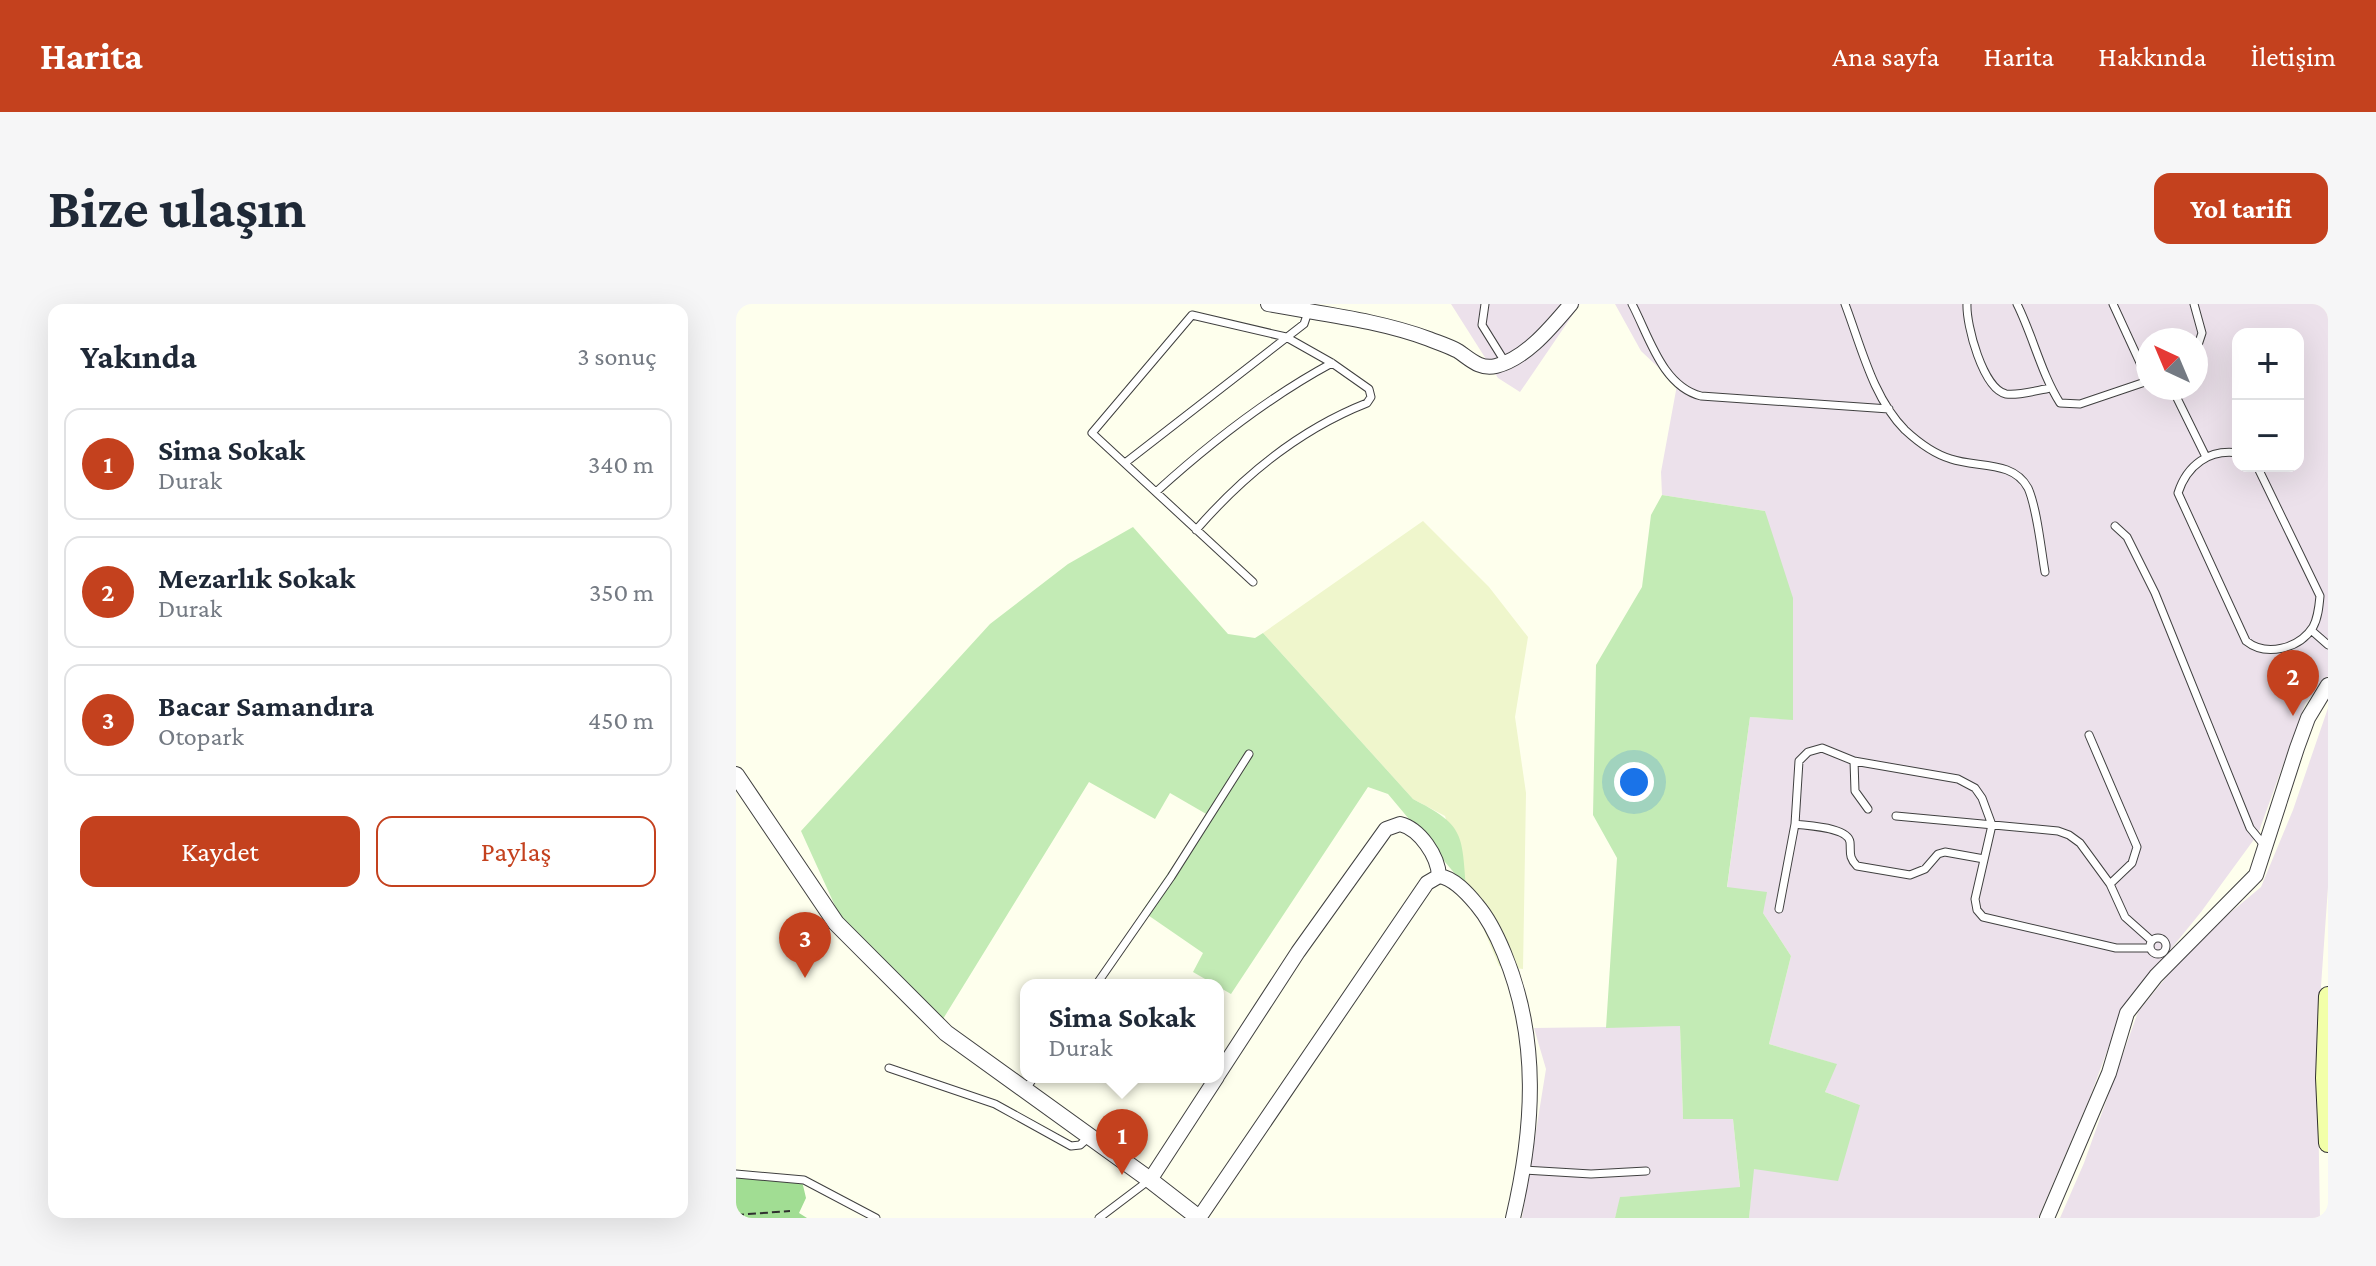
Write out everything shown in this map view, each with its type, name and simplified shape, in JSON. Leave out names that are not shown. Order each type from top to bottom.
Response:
[{"type":"main road","points":[[2328,996],[2325,1078],[2328,1143]]},
{"type":"street","points":[[1268,304],[1406,331],[1442,344],[1480,365],[1496,366],[1539,339],[1571,304]]},
{"type":"street","points":[[2047,1218],[2109,1073],[2127,1013],[2156,976],[2256,875],[2308,718],[2328,685]]},
{"type":"street","points":[[736,775],[836,923],[946,1033],[1020,1078]]},
{"type":"street","points":[[1224,1065],[1298,952],[1386,829],[1400,824],[1412,829],[1436,858],[1439,876]]},
{"type":"street","points":[[1029,1084],[1089,1136],[1199,1218],[1427,883],[1439,876],[1449,878],[1484,913],[1521,998],[1529,1041],[1531,1078],[1522,1170],[1513,1218]]},
{"type":"street","points":[[1150,1180],[1212,1083]]},
{"type":"lane","points":[[1485,304],[1482,325],[1505,362]]},
{"type":"lane","points":[[1632,304],[1667,372],[1689,392],[1701,396],[1889,409]]},
{"type":"lane","points":[[1845,304],[1882,399],[1904,429],[1938,454],[1952,460],[2005,469],[2022,479],[2030,493],[2045,572]]},
{"type":"lane","points":[[1967,304],[1972,335],[1992,385],[2008,394],[2051,388]]},
{"type":"lane","points":[[2017,304],[2060,403],[2080,404],[2136,384]]},
{"type":"lane","points":[[2113,304],[2136,354]]},
{"type":"lane","points":[[2194,304],[2201,328]]},
{"type":"lane","points":[[1125,463],[1304,324],[1308,312]]},
{"type":"lane","points":[[1196,530],[1230,494],[1270,460],[1315,430],[1370,400],[1369,389],[1286,337],[1192,315],[1092,433],[1196,530],[1253,582]]},
{"type":"lane","points":[[1156,492],[1234,426],[1332,363]]},
{"type":"lane","points":[[2178,400],[2206,457]]},
{"type":"lane","points":[[2232,453],[2206,457],[2191,468],[2178,493],[2246,641],[2260,650],[2274,651],[2292,644],[2311,630],[2319,611],[2320,596],[2260,472]]},
{"type":"lane","points":[[2115,526],[2127,537],[2155,593],[2250,828],[2265,847]]},
{"type":"lane","points":[[2311,630],[2328,645]]},
{"type":"lane","points":[[2089,735],[2136,840],[2132,863],[2110,884]]},
{"type":"lane","points":[[1779,909],[1795,824],[1799,761],[1812,750],[1822,748],[1854,761],[1964,781],[1979,792],[1992,825],[1975,899],[1977,910],[1983,917],[2116,948],[2152,947]]},
{"type":"lane","points":[[1100,979],[1179,865],[1249,754]]},
{"type":"lane","points":[[1854,761],[1855,791],[1868,809]]},
{"type":"lane","points":[[1896,816],[2058,831],[2069,835],[2080,843],[2110,884],[2125,917],[2161,954],[2166,945]]},
{"type":"lane","points":[[1795,824],[1843,832],[1849,838],[1851,859],[1857,866],[1910,875],[1925,869],[1938,854],[1945,852],[1984,859]]},
{"type":"lane","points":[[2156,976],[2152,947],[2158,938],[2166,945],[2186,946]]},
{"type":"lane","points":[[889,1068],[995,1104],[1071,1146],[1080,1145],[1089,1136]]},
{"type":"lane","points":[[1522,1170],[1591,1174],[1646,1171]]},
{"type":"lane","points":[[736,1174],[804,1180],[876,1218]]},
{"type":"lane","points":[[1099,1218],[1150,1180]]},
{"type":"path","points":[[736,1215],[790,1211]]},
{"type":"shaded area","points":[[1451,304],[1580,304],[1520,392],[1498,378]]},
{"type":"shaded area","points":[[1615,304],[2328,304],[2328,676],[2305,704],[2258,834],[2201,912],[2123,1008],[2090,1097],[2038,1218],[1749,1218],[1753,1169],[1860,1105],[1825,1092],[1836,1064],[1769,1044],[1791,956],[1763,913],[1727,888],[1750,717],[1793,719],[1765,511],[1662,495],[1661,472],[1677,385],[1641,351]]},
{"type":"shaded area","points":[[2328,708],[2328,887],[2317,1043],[2320,1218],[2060,1218],[2084,1163],[2138,1012],[2194,943],[2261,887],[2293,810]]},
{"type":"shaded area","points":[[1680,1026],[1683,1119],[1733,1119],[1740,1188],[1621,1197],[1615,1218],[1522,1218],[1546,1069],[1534,1028]]},
{"type":"green space","points":[[1662,495],[1765,511],[1793,598],[1793,720],[1750,717],[1727,887],[1767,892],[1763,913],[1791,956],[1769,1044],[1837,1064],[1825,1092],[1860,1105],[1838,1181],[1754,1169],[1749,1218],[1615,1218],[1620,1197],[1740,1187],[1733,1119],[1683,1119],[1680,1026],[1606,1028],[1617,858],[1593,815],[1596,665],[1642,587],[1651,515]]},
{"type":"green space","points":[[1423,521],[1489,587],[1528,637],[1515,717],[1526,793],[1523,969],[1499,966],[1466,887],[1445,816],[1413,799],[1263,633]]},
{"type":"green space","points":[[1133,527],[1228,634],[1255,638],[1263,633],[1413,799],[1451,824],[1461,842],[1466,887],[1388,794],[1368,787],[1231,994],[1224,990],[1224,979],[1205,979],[1193,972],[1203,953],[1142,911],[1208,815],[1170,793],[1155,819],[1089,782],[943,1019],[841,919],[801,831],[990,624],[1068,564]]},
{"type":"green space","points":[[736,1176],[802,1181],[806,1198],[799,1213],[807,1218],[736,1218]]},
{"type":"place","name":"Mezarlık Sokak","points":[[2293,716]]},
{"type":"place","name":"Bacar Samandıra","points":[[805,978]]},
{"type":"place","name":"Sima Sokak","points":[[1122,1175]]}]
